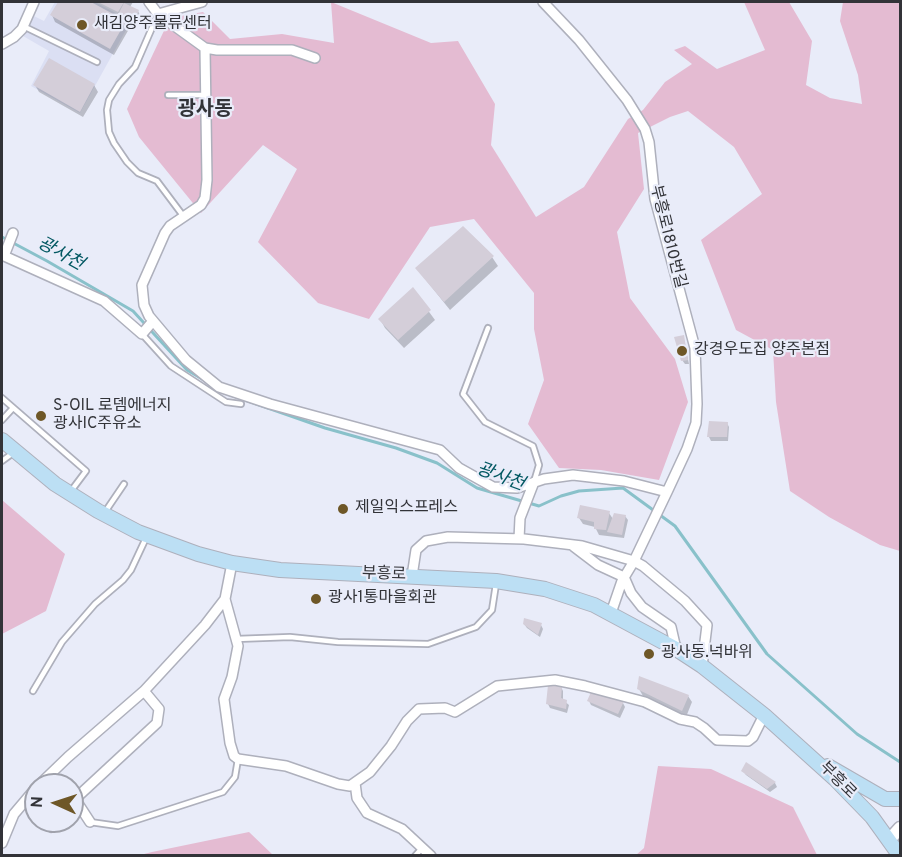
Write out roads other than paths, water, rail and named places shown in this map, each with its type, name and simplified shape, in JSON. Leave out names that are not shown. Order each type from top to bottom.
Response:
[{"type":"main road","name":"부흥로","points":[[2,440],[55,484],[103,514],[147,536],[198,554],[253,567],[319,573],[496,581],[545,589],[579,599],[611,613],[702,666],[764,715],[814,759],[864,809],[890,839],[900,855]]},
{"type":"main road","points":[[814,759],[848,776],[885,799],[900,799]]},
{"type":"street","points":[[2,44],[14,37],[23,26],[34,2]]},
{"type":"street","points":[[149,2],[158,14],[205,48],[292,50],[315,58]]},
{"type":"street","points":[[158,14],[176,5],[202,2]]},
{"type":"street","name":"부흥로1810번길","points":[[543,2],[579,40],[627,100],[645,129],[649,142],[655,199],[695,348],[696,423],[687,448],[634,561]]},
{"type":"street","points":[[205,48],[207,180],[205,198],[201,205],[170,226],[165,232],[142,285],[144,305],[152,321],[186,360],[219,387],[270,404],[440,450],[459,468],[493,487],[517,488],[573,475],[624,481],[665,496]]},
{"type":"street","points":[[13,234],[3,255],[104,301],[143,333],[152,321]]},
{"type":"street","points":[[519,539],[520,518],[533,484]]},
{"type":"street","points":[[412,576],[416,550],[426,541],[448,537],[519,539],[570,545],[634,561],[685,601],[707,625],[702,666]]},
{"type":"street","points":[[570,545],[598,565],[624,577],[631,593],[642,607],[671,627],[676,650]]},
{"type":"street","points":[[611,613],[624,577],[634,561]]},
{"type":"street","points":[[52,773],[144,691],[205,625],[225,599],[232,563]]},
{"type":"street","points":[[225,599],[238,646],[232,677],[224,699],[234,756],[238,759],[286,766],[338,784],[350,786],[370,772],[407,721],[419,709],[445,708],[455,712],[497,686],[555,680],[605,692],[645,702],[680,719],[695,722],[717,740],[748,741],[753,737],[764,715]]},
{"type":"street","points":[[84,792],[157,723],[159,709],[144,691]]},
{"type":"street","points":[[355,783],[357,798],[367,813],[402,829],[431,855]]},
{"type":"street","points":[[2,843],[14,814],[24,802]]},
{"type":"street","points":[[84,814],[90,822]]},
{"type":"street","points":[[890,839],[900,828]]},
{"type":"lane","points":[[158,14],[135,67],[119,84],[109,100],[107,110],[109,132],[127,162],[138,173],[157,181],[184,217]]},
{"type":"lane","points":[[23,26],[98,62]]},
{"type":"lane","points":[[168,95],[206,95]]},
{"type":"lane","points":[[488,328],[463,394],[485,422],[533,446],[539,465],[533,484]]},
{"type":"lane","points":[[143,333],[171,366],[226,402],[241,404]]},
{"type":"lane","points":[[2,399],[86,471],[69,493]]},
{"type":"lane","points":[[2,420],[13,408]]},
{"type":"lane","points":[[2,461],[15,452]]},
{"type":"lane","points":[[103,514],[124,484]]},
{"type":"lane","points":[[33,691],[62,642],[95,604],[131,570],[147,536]]},
{"type":"lane","points":[[236,637],[290,637],[338,642],[428,644],[476,627],[492,610],[496,581]]},
{"type":"lane","points":[[90,822],[118,826],[223,792],[235,777],[238,759]]},
{"type":"lane","points":[[415,855],[423,847]]},
{"type":"waterway","name":"광사천","points":[[2,237],[133,311],[187,370],[204,380]]},
{"type":"waterway","name":"광사천","points":[[228,394],[325,428],[396,448],[437,463],[477,488],[539,506],[579,491],[623,488],[675,526],[767,654],[857,734],[900,762]]},
{"type":"place","name":"새김양주물류센터","points":[[82,25]]},
{"type":"place","name":"강경우도집 양주본점","points":[[682,351]]},
{"type":"place","name":"S-OIL 로뎀에너지 광사IC주유소","points":[[41,416]]},
{"type":"place","name":"제일익스프레스","points":[[343,509]]},
{"type":"place","name":"광사1통마을회관","points":[[316,599]]},
{"type":"place","name":"광사동.넉바위","points":[[649,654]]},
{"type":"district","name":"광사동","points":[[205,111]]}]
